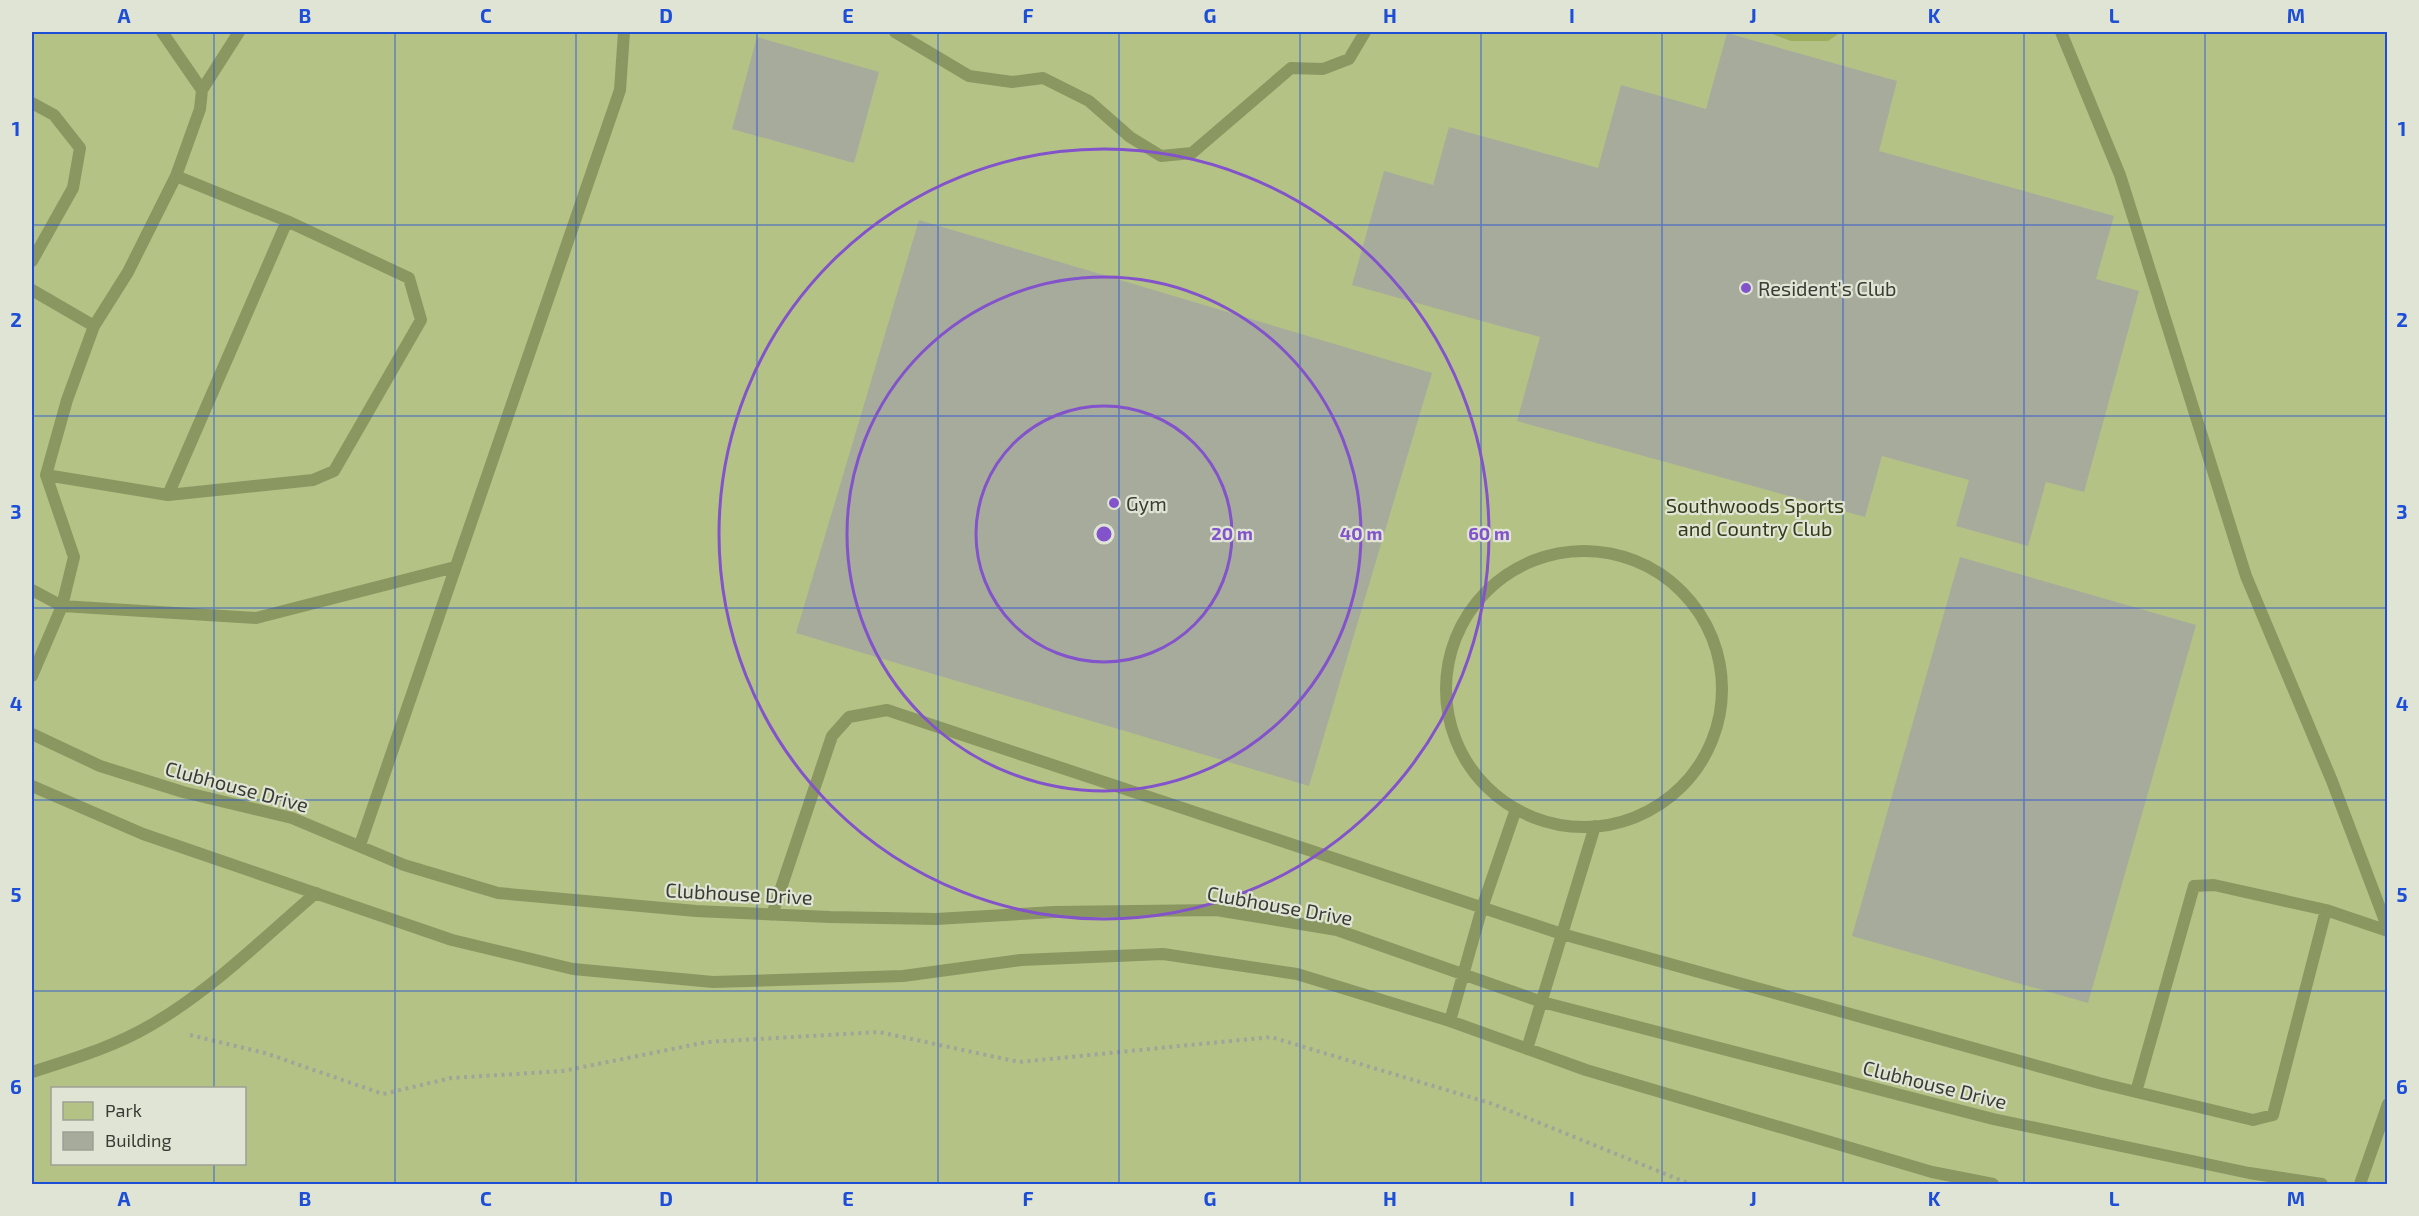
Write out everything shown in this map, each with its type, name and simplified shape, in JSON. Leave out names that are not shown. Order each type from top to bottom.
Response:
[{"type":"lane","points":[[162,32],[202,90]]},
{"type":"lane","points":[[32,676],[62,606],[74,557],[46,475],[67,400],[94,326],[128,272],[176,176],[200,109],[202,90],[239,32]]},
{"type":"lane","points":[[360,845],[620,90],[624,32]]},
{"type":"lane","points":[[895,32],[969,76],[1012,82],[1043,78],[1089,101],[1130,137],[1161,156],[1192,153],[1291,68],[1323,69],[1349,59],[1365,32]]},
{"type":"lane","points":[[2061,32],[2120,175],[2246,576],[2332,781],[2388,930]]},
{"type":"lane","points":[[32,102],[54,115],[80,148],[73,188],[32,261]]},
{"type":"lane","points":[[46,475],[168,495],[313,480],[334,471],[421,320],[409,278],[287,221],[176,176]]},
{"type":"lane","points":[[168,495],[287,221]]},
{"type":"lane","points":[[32,290],[94,326]]},
{"type":"lane","points":[[1588,550],[1613,554],[1638,562],[1662,575],[1682,591],[1693,604],[1711,635],[1719,659],[1723,685],[1721,711],[1714,737],[1702,760],[1687,782],[1668,799],[1646,813],[1621,822],[1595,826],[1554,823],[1535,818],[1516,809],[1494,794],[1476,775],[1451,729],[1446,704],[1445,678],[1450,651],[1473,605],[1491,586],[1512,570],[1561,553],[1588,550]]},
{"type":"lane","points":[[32,590],[62,606],[256,618],[455,567]]},
{"type":"lane","points":[[772,915],[832,736],[849,717],[886,710],[1562,934],[2136,1092],[2253,1120],[2273,1115],[2326,910]]},
{"type":"lane","name":"Clubhouse Drive","points":[[32,734],[100,766],[183,792],[292,818],[404,865],[498,893],[696,912],[936,919],[1054,912],[1216,910],[1337,930],[1542,1002],[1993,1119],[2249,1173],[2322,1185]]},
{"type":"lane","points":[[32,786],[142,834],[452,940],[573,969],[713,982],[903,976],[1021,960],[1163,954],[1297,974],[1450,1021],[1586,1070],[1932,1172],[1993,1185]]},
{"type":"lane","points":[[1450,1021],[1482,908],[1516,809]]},
{"type":"lane","points":[[1527,1049],[1595,826]]},
{"type":"lane","points":[[2136,1092],[2194,886],[2214,885],[2326,910],[2388,930]]},
{"type":"lane","points":[[32,1072],[98,1050],[151,1026],[197,994],[316,893]]},
{"type":"lane","points":[[2360,1185],[2388,1104]]},
{"type":"path","points":[[151,1026],[265,1053],[383,1094],[451,1078],[563,1071],[707,1042],[879,1032],[1019,1062],[1271,1037],[1493,1104],[1690,1185]]},
{"type":"green space","name":"Southwoods Sports and Country Club","points":[[32,32],[2387,32],[2387,1184],[32,1184]]},
{"type":"shaded area","points":[[1767,32],[1841,32],[1828,41],[1791,41]]},
{"type":"building","name":"Resident's Club","points":[[1727,33],[1897,81],[1879,151],[2114,216],[2096,279],[2139,291],[2084,492],[2046,482],[2028,546],[1956,526],[1969,480],[1882,456],[1865,517],[1517,421],[1540,337],[1352,285],[1384,171],[1433,185],[1449,127],[1598,168],[1621,85],[1706,109]]},
{"type":"building","points":[[757,37],[879,72],[854,163],[732,129]]},
{"type":"building","name":"Gym","points":[[919,220],[1432,373],[1309,786],[796,633]]},
{"type":"building","points":[[1960,557],[2196,625],[2088,1003],[1852,936]]},
{"type":"place","name":"Resident's Club","points":[[1746,288]]},
{"type":"place","name":"Gym","points":[[1114,503]]}]
